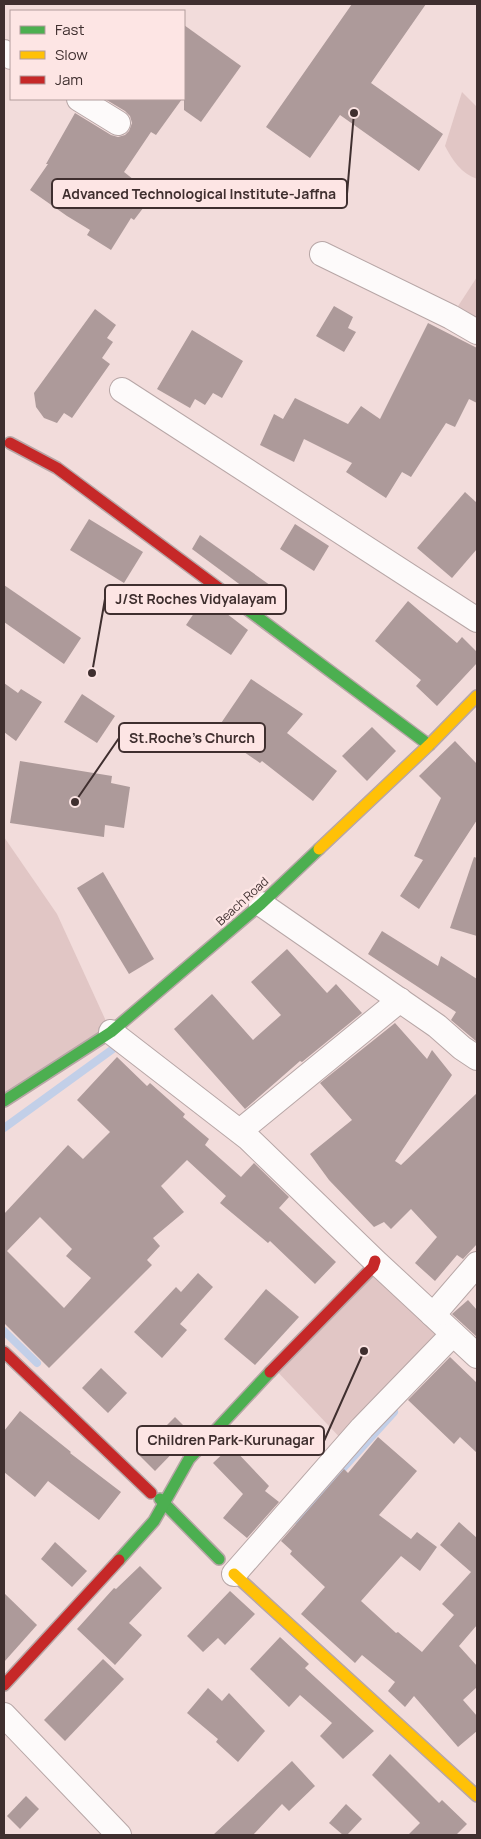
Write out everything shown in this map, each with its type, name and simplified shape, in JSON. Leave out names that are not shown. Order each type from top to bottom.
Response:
[{"type":"street","points":[[81,100],[118,123]]},
{"type":"street","points":[[322,254],[452,317],[477,332]]},
{"type":"street","points":[[122,390],[477,620]]},
{"type":"street","points":[[10,443],[58,468],[429,745]]},
{"type":"street","name":"Beach Road","points":[[4,1101],[111,1032],[260,904],[429,745],[477,696]]},
{"type":"street","points":[[260,904],[400,1000],[477,1058]]},
{"type":"street","points":[[240,1131],[400,1000]]},
{"type":"street","points":[[111,1032],[240,1131],[375,1262],[477,1356]]},
{"type":"street","points":[[4,1685],[154,1521],[159,1499],[189,1460],[255,1388],[373,1267],[375,1262]]},
{"type":"street","points":[[432,1314],[477,1264]]},
{"type":"street","points":[[226,1566],[453,1334]]},
{"type":"street","points":[[4,1352],[159,1499],[226,1566],[477,1796]]},
{"type":"street","points":[[4,1715],[119,1835]]},
{"type":"shaded area","points":[[462,92],[477,107],[477,179],[458,166],[445,146]]},
{"type":"shaded area","points":[[477,277],[477,332],[451,317]]},
{"type":"shaded area","points":[[4,837],[57,914],[111,1032],[4,1101]]},
{"type":"shaded area","points":[[373,1267],[453,1334],[347,1445],[274,1368]]},
{"type":"building","points":[[352,4],[426,4],[371,83],[443,134],[419,171],[340,115],[310,158],[266,127]]},
{"type":"building","points":[[185,26],[241,66],[201,122],[184,110]]},
{"type":"building","points":[[107,100],[181,100],[156,135],[151,132],[124,172],[153,195],[134,220],[131,218],[111,250],[87,235],[90,230],[30,190],[48,164],[46,164],[75,113],[111,135],[118,137],[125,135],[129,131],[132,123],[130,116]]},
{"type":"building","points":[[334,306],[353,317],[348,328],[356,332],[344,352],[316,336]]},
{"type":"building","points":[[95,309],[116,325],[107,338],[113,342],[102,358],[110,364],[72,418],[64,413],[57,423],[44,418],[36,407],[34,393]]},
{"type":"building","points":[[428,323],[477,348],[477,403],[469,399],[455,427],[446,423],[411,477],[402,472],[386,498],[346,472],[352,463],[304,439],[294,462],[260,445],[274,414],[283,419],[295,398],[348,424],[361,406],[380,419]]},
{"type":"building","points":[[192,330],[243,361],[222,398],[213,393],[205,405],[195,399],[190,408],[157,389]]},
{"type":"building","points":[[465,492],[477,503],[477,549],[452,578],[417,548]]},
{"type":"building","points":[[89,519],[143,552],[124,583],[70,550]]},
{"type":"building","points":[[295,524],[329,546],[314,571],[280,549]]},
{"type":"building","points":[[200,535],[281,593],[270,607],[192,549]]},
{"type":"building","points":[[4,585],[81,638],[64,664],[4,622]]},
{"type":"building","points":[[205,597],[248,630],[231,655],[186,625]]},
{"type":"building","points":[[408,601],[457,643],[462,637],[477,652],[477,663],[437,706],[416,686],[421,680],[375,641]]},
{"type":"building","points":[[251,679],[303,714],[287,733],[337,771],[313,801],[262,761],[260,763],[215,732]]},
{"type":"building","points":[[4,683],[18,693],[21,689],[42,702],[16,741],[4,732]]},
{"type":"building","points":[[82,694],[115,716],[97,743],[64,722]]},
{"type":"building","points":[[372,727],[396,751],[367,781],[342,756]]},
{"type":"building","points":[[455,741],[477,764],[477,820],[419,909],[400,896],[423,860],[414,856],[441,798],[419,776]]},
{"type":"building","points":[[20,761],[112,776],[111,783],[130,787],[124,828],[105,825],[104,837],[10,823]]},
{"type":"building","points":[[474,857],[477,858],[477,936],[450,928]]},
{"type":"building","points":[[103,872],[154,959],[129,974],[77,888]]},
{"type":"building","points":[[382,931],[438,966],[441,956],[477,979],[477,1042],[451,1020],[456,1012],[368,954]]},
{"type":"building","points":[[287,949],[327,993],[336,984],[362,1013],[302,1062],[300,1061],[245,1109],[174,1029],[212,994],[253,1040],[281,1015],[251,982]]},
{"type":"building","points":[[395,1023],[427,1059],[432,1050],[452,1075],[395,1161],[401,1165],[477,1093],[477,1244],[463,1259],[457,1255],[435,1281],[415,1263],[437,1237],[411,1209],[391,1229],[384,1222],[374,1227],[329,1180],[310,1154],[352,1120],[320,1083]]},
{"type":"building","points":[[117,1057],[147,1086],[150,1083],[185,1114],[183,1117],[209,1139],[205,1145],[241,1177],[254,1163],[289,1197],[279,1208],[336,1262],[315,1284],[270,1241],[268,1243],[220,1203],[226,1196],[187,1160],[161,1186],[184,1212],[153,1238],[160,1246],[147,1260],[152,1265],[49,1368],[4,1323],[4,1214],[68,1145],[83,1159],[110,1132],[77,1100]],"holes":[[[40,1217],[72,1249],[66,1256],[91,1278],[64,1308],[7,1251]]]},
{"type":"building","points":[[198,1273],[213,1287],[180,1324],[187,1330],[162,1358],[134,1332],[176,1287],[181,1292]]},
{"type":"building","points":[[266,1289],[299,1317],[255,1365],[224,1339]]},
{"type":"building","points":[[468,1300],[477,1310],[477,1337],[452,1314]]},
{"type":"building","points":[[450,1357],[477,1383],[477,1453],[460,1437],[454,1444],[408,1400]]},
{"type":"building","points":[[101,1368],[127,1393],[108,1413],[82,1388]]},
{"type":"building","points":[[20,1411],[121,1492],[99,1520],[48,1481],[35,1497],[4,1472],[4,1431]]},
{"type":"building","points":[[175,1417],[188,1430],[188,1437],[155,1471],[138,1454]]},
{"type":"building","points":[[378,1437],[417,1471],[379,1515],[411,1539],[417,1532],[437,1547],[420,1571],[401,1556],[361,1601],[396,1633],[398,1632],[422,1652],[454,1615],[442,1604],[471,1572],[440,1545],[459,1522],[477,1538],[477,1625],[459,1646],[477,1666],[477,1687],[463,1700],[477,1716],[477,1731],[458,1747],[414,1696],[405,1707],[388,1691],[395,1682],[362,1655],[355,1663],[301,1614],[325,1587],[290,1554],[292,1551],[281,1541],[344,1469],[348,1473]]},
{"type":"building","points":[[231,1446],[269,1486],[265,1491],[279,1502],[247,1538],[223,1518],[243,1494],[213,1463]]},
{"type":"building","points":[[55,1542],[87,1571],[72,1587],[41,1559]]},
{"type":"building","points":[[140,1566],[162,1588],[129,1623],[142,1635],[115,1665],[77,1629],[114,1588],[116,1589]]},
{"type":"building","points":[[230,1591],[255,1614],[225,1645],[218,1638],[203,1652],[187,1636]]},
{"type":"building","points":[[4,1593],[37,1625],[4,1662]]},
{"type":"building","points":[[280,1637],[309,1664],[305,1668],[374,1731],[343,1759],[320,1736],[332,1723],[300,1695],[289,1707],[250,1669]]},
{"type":"building","points":[[103,1659],[124,1679],[65,1741],[44,1720]]},
{"type":"building","points":[[208,1688],[222,1701],[229,1693],[265,1731],[238,1762],[216,1742],[218,1739],[187,1713]]},
{"type":"building","points":[[390,1754],[439,1803],[442,1800],[467,1824],[456,1835],[408,1835],[420,1823],[372,1775]]},
{"type":"building","points":[[292,1761],[315,1786],[289,1811],[282,1804],[253,1835],[213,1835]]},
{"type":"building","points":[[26,1796],[39,1809],[20,1829],[7,1816]]},
{"type":"building","points":[[346,1804],[362,1819],[347,1835],[343,1835],[329,1823]]},
{"type":"waterway","points":[[4,1128],[117,1046],[122,1050]]},
{"type":"waterway","points":[[4,1331],[37,1363]]},
{"type":"waterway","points":[[296,1520],[394,1412]]},
{"type":"traffic: fast","points":[[240,604],[429,745]]},
{"type":"traffic: fast","points":[[4,1101],[111,1032],[261,904],[319,849]]},
{"type":"traffic: fast","points":[[119,1560],[154,1521],[189,1459],[270,1372]]},
{"type":"traffic: fast","points":[[160,1499],[219,1559]]},
{"type":"traffic: slow","points":[[319,849],[429,745],[477,696]]},
{"type":"traffic: slow","points":[[234,1574],[477,1796]]},
{"type":"traffic: jam","points":[[10,443],[57,468],[240,604]]},
{"type":"traffic: jam","points":[[270,1372],[373,1267],[375,1261]]},
{"type":"traffic: jam","points":[[4,1352],[151,1493]]},
{"type":"traffic: jam","points":[[4,1685],[119,1560]]},
{"type":"place","name":"Advanced Technological Institute-Jaffna","points":[[354,113]]},
{"type":"place","name":"J/St Roches Vidyalayam","points":[[92,673]]},
{"type":"place","name":"St.Roche's Church","points":[[75,802]]},
{"type":"place","name":"Children Park-Kurunagar","points":[[364,1351]]}]
